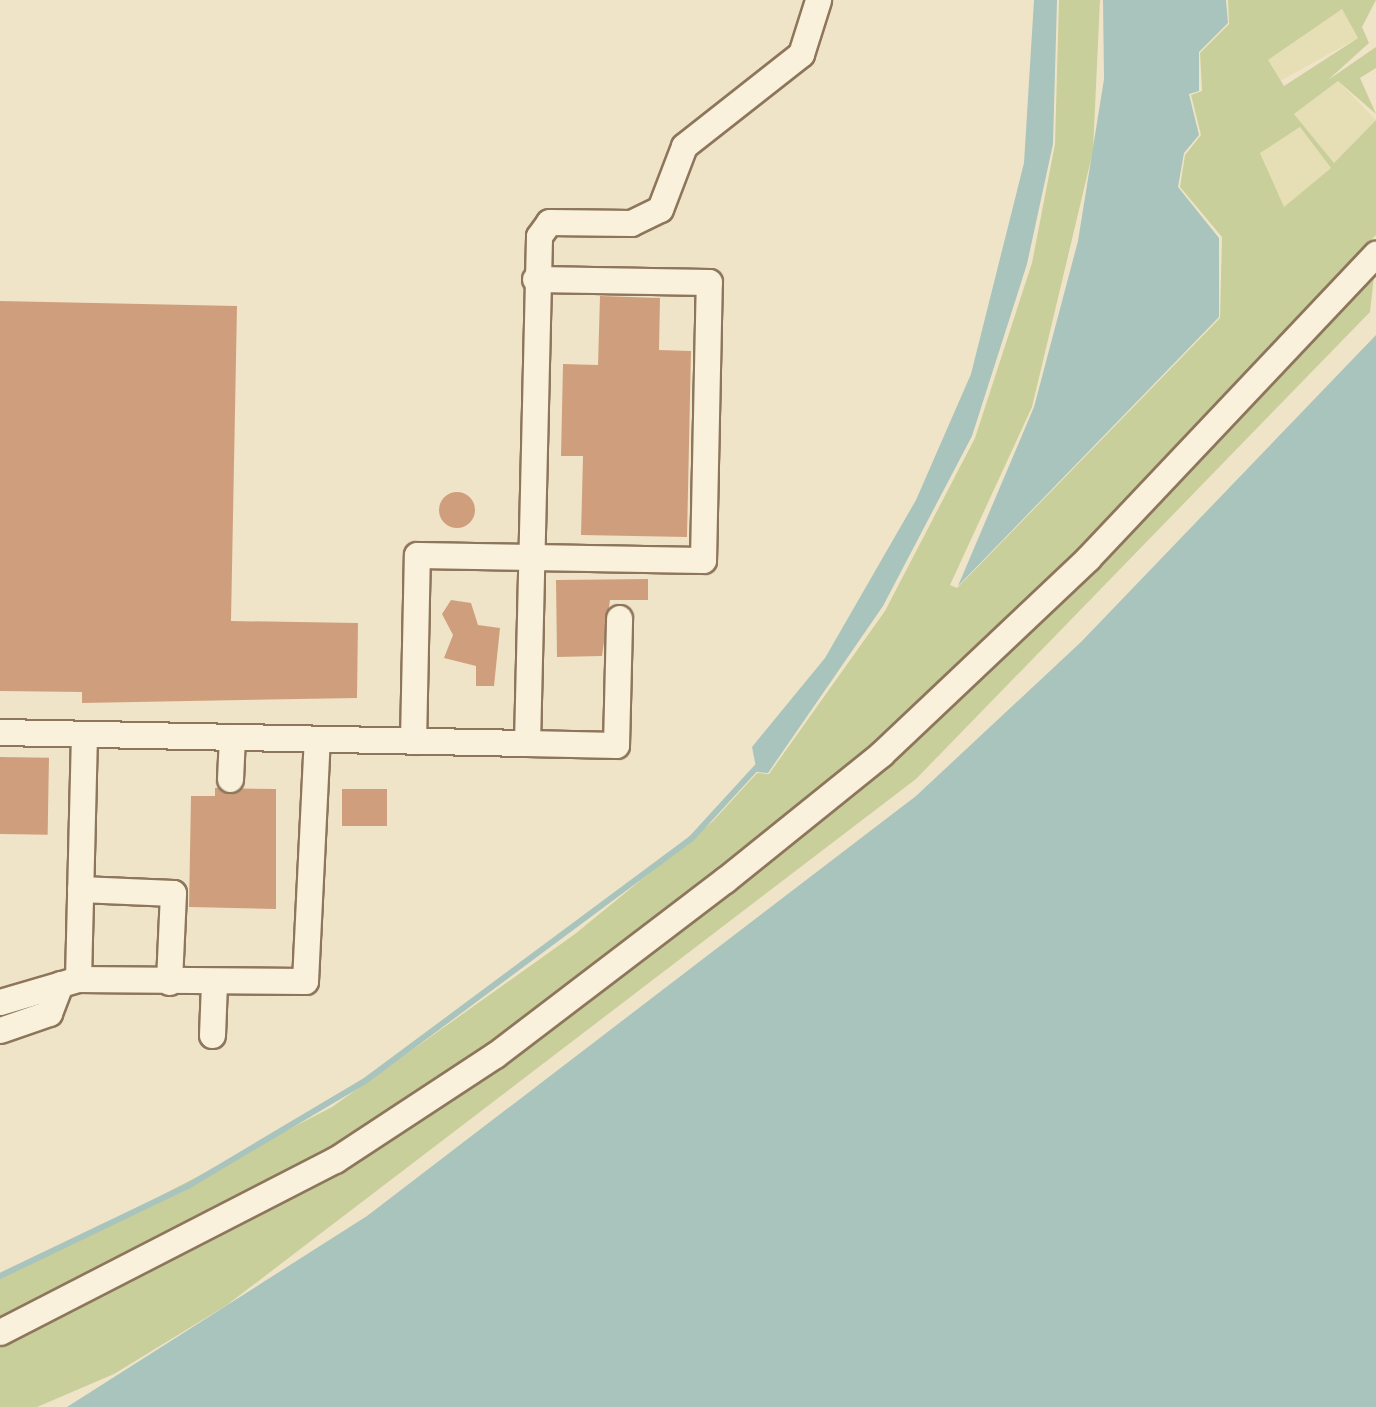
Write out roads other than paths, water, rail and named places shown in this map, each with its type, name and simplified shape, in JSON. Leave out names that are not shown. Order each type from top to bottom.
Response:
[{"type":"lane","points":[[527,743],[536,279],[549,222],[631,223],[660,209],[684,146],[801,54],[818,0]]},
{"type":"lane","points":[[0,1332],[334,1160],[495,1055],[725,880],[881,754],[1088,558],[1376,253]]},
{"type":"lane","points":[[413,741],[417,555],[703,560],[708,282],[536,279]]},
{"type":"lane","points":[[0,732],[616,744],[620,618]]},
{"type":"lane","points":[[0,1030],[50,1012],[69,982],[80,889],[84,735]]},
{"type":"lane","points":[[230,779],[232,737]]},
{"type":"lane","points":[[0,1002],[69,982],[294,985],[310,972],[318,739]]},
{"type":"lane","points":[[80,889],[173,893],[169,982]]},
{"type":"lane","points":[[212,1035],[214,983]]},
{"type":"water","points":[[1034,0],[1057,0],[1053,144],[1027,264],[972,436],[883,606],[768,773],[757,772],[752,747],[825,658],[916,500],[971,374],[1024,163]]},
{"type":"water","points":[[1103,0],[1226,0],[1228,23],[1199,52],[1199,91],[1189,94],[1199,135],[1184,153],[1178,187],[1219,238],[1219,317],[958,586],[1034,407],[1078,241],[1104,79]]},
{"type":"water","points":[[1376,335],[1376,1407],[67,1407],[367,1216],[916,796],[1081,642]]},
{"type":"waterway","points":[[0,1276],[188,1186],[365,1081],[691,839],[758,766]]}]
